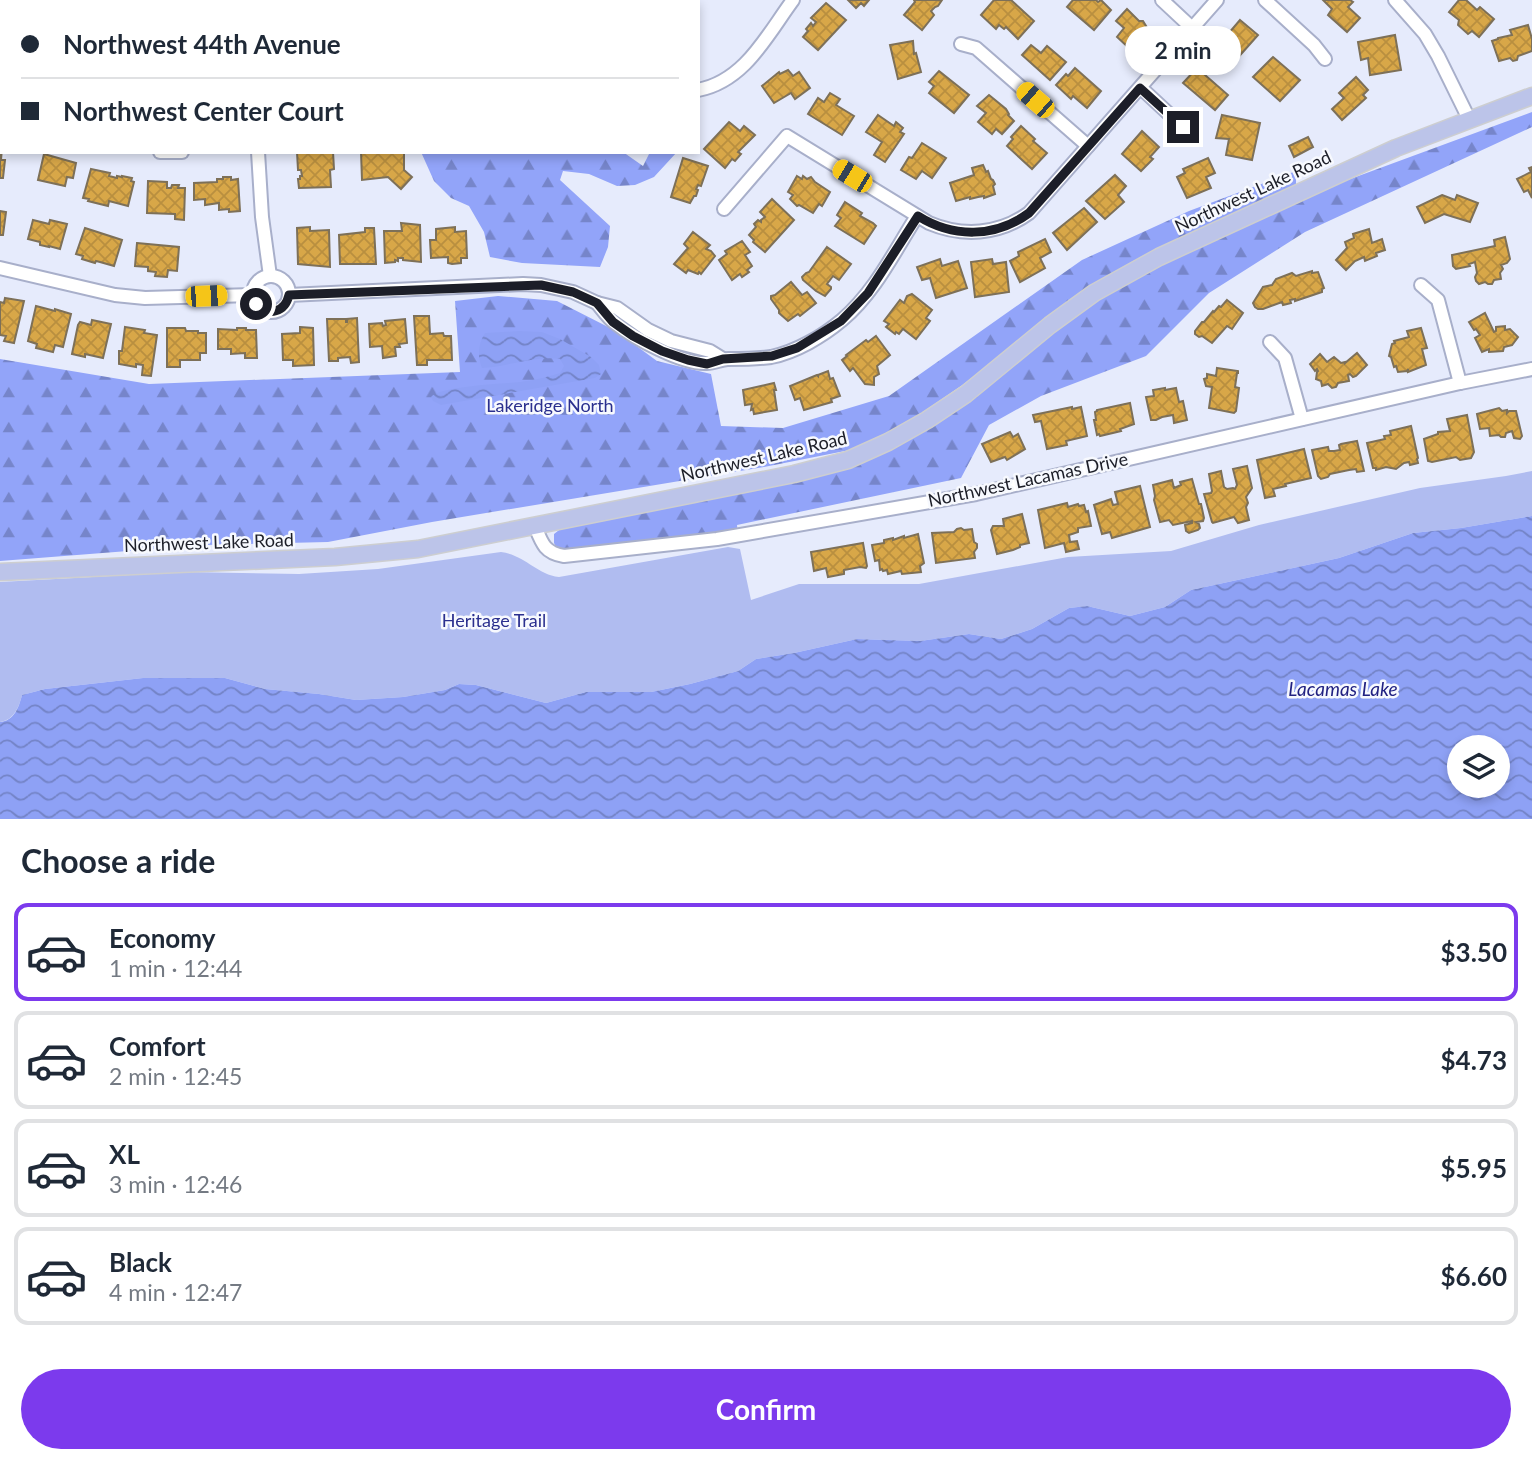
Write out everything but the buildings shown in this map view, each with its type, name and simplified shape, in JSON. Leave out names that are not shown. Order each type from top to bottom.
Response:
[{"type":"main road","name":"Northwest Lake Road","points":[[0,572],[335,558],[418,549],[794,474],[848,460],[927,421],[1050,325],[1105,287],[1159,257],[1396,148],[1532,96]]},
{"type":"street","points":[[700,90],[725,81],[737,73],[750,60],[793,0]]},
{"type":"street","points":[[1162,0],[1192,28]]},
{"type":"street","points":[[724,209],[787,136],[944,230],[964,233],[988,231],[1014,223],[1029,213],[1217,0]]},
{"type":"street","points":[[1265,0],[1314,45],[1325,59]]},
{"type":"street","points":[[1395,0],[1425,34],[1438,55],[1468,119]]},
{"type":"street","points":[[961,44],[976,48],[1088,146]]},
{"type":"street","points":[[1140,88],[1183,127]]},
{"type":"street","points":[[258,154],[262,217],[270,276]]},
{"type":"street","points":[[289,295],[541,285],[573,292],[597,303],[613,322],[633,336],[662,351],[688,360],[707,364],[723,359],[772,356],[797,348],[841,321],[868,293],[918,216]]},
{"type":"street","points":[[0,268],[115,295],[145,298],[253,295]]},
{"type":"street","points":[[270,276],[284,282],[289,295],[283,307],[271,312],[258,307],[253,295],[257,282],[270,276]]},
{"type":"street","points":[[1420,285],[1438,300],[1460,383]]},
{"type":"street","points":[[1270,342],[1285,358],[1301,419]]},
{"type":"street","name":"Northwest Lacamas Drive","points":[[535,526],[547,550],[564,556],[718,539],[976,494],[1460,383],[1532,369]]},
{"type":"green space","points":[[1532,112],[1532,127],[1305,232],[1209,293],[1146,356],[1041,396],[989,425],[961,478],[737,525],[738,535],[558,551],[554,543],[554,534],[563,527],[815,474],[885,453],[945,415],[1025,348],[1143,268],[1296,199]]},
{"type":"green space","points":[[422,154],[626,154],[643,166],[649,154],[675,154],[654,177],[635,185],[617,186],[589,174],[563,171],[560,180],[610,226],[608,247],[600,267],[522,263],[490,257],[484,232],[469,206],[451,198],[434,181]]},
{"type":"green space","name":"Lakeridge North","points":[[1296,171],[1296,187],[1099,283],[907,423],[850,450],[328,542],[205,545],[0,561],[0,359],[149,384],[460,372],[455,301],[498,296],[557,301],[616,331],[657,361],[711,374],[721,426],[783,428],[889,396],[1082,260],[1189,211]]},
{"type":"green space","name":"Heritage Trail","points":[[1532,471],[1532,516],[1413,533],[1339,558],[1191,590],[1165,607],[1130,616],[1087,606],[1069,608],[1032,629],[1001,639],[969,634],[920,641],[857,639],[756,659],[738,671],[690,684],[651,692],[586,692],[546,703],[476,685],[459,684],[445,690],[403,697],[356,700],[265,689],[225,678],[143,678],[45,689],[22,695],[12,716],[0,722],[0,582],[185,572],[299,574],[378,569],[501,552],[559,577],[728,547],[740,549],[751,600],[799,584],[919,584],[1068,557],[1171,551],[1259,525],[1420,488]]},
{"type":"water","points":[[542,332],[560,339],[591,357],[599,365],[601,374],[595,378],[441,405],[433,401],[431,397],[448,390],[528,381],[560,373],[564,366],[560,359],[551,358],[482,368],[479,350],[485,333]]},
{"type":"water","name":"Lacamas Lake","points":[[1532,516],[1532,819],[0,819],[0,722],[12,716],[22,695],[45,689],[143,678],[225,678],[265,689],[356,700],[403,697],[445,690],[459,684],[476,685],[546,703],[586,692],[651,692],[738,671],[756,659],[857,639],[920,641],[969,634],[1001,639],[1032,629],[1069,608],[1087,606],[1130,616],[1165,607],[1191,590],[1339,558],[1413,533]]},
{"type":"route","points":[[256,304],[264,311],[274,312],[283,307],[289,295],[541,285],[573,292],[597,303],[613,322],[633,336],[662,351],[688,360],[707,364],[723,359],[772,356],[797,348],[815,338],[853,310],[868,293],[918,216],[944,230],[964,233],[988,231],[1014,223],[1029,213],[1140,88],[1183,127]]}]
